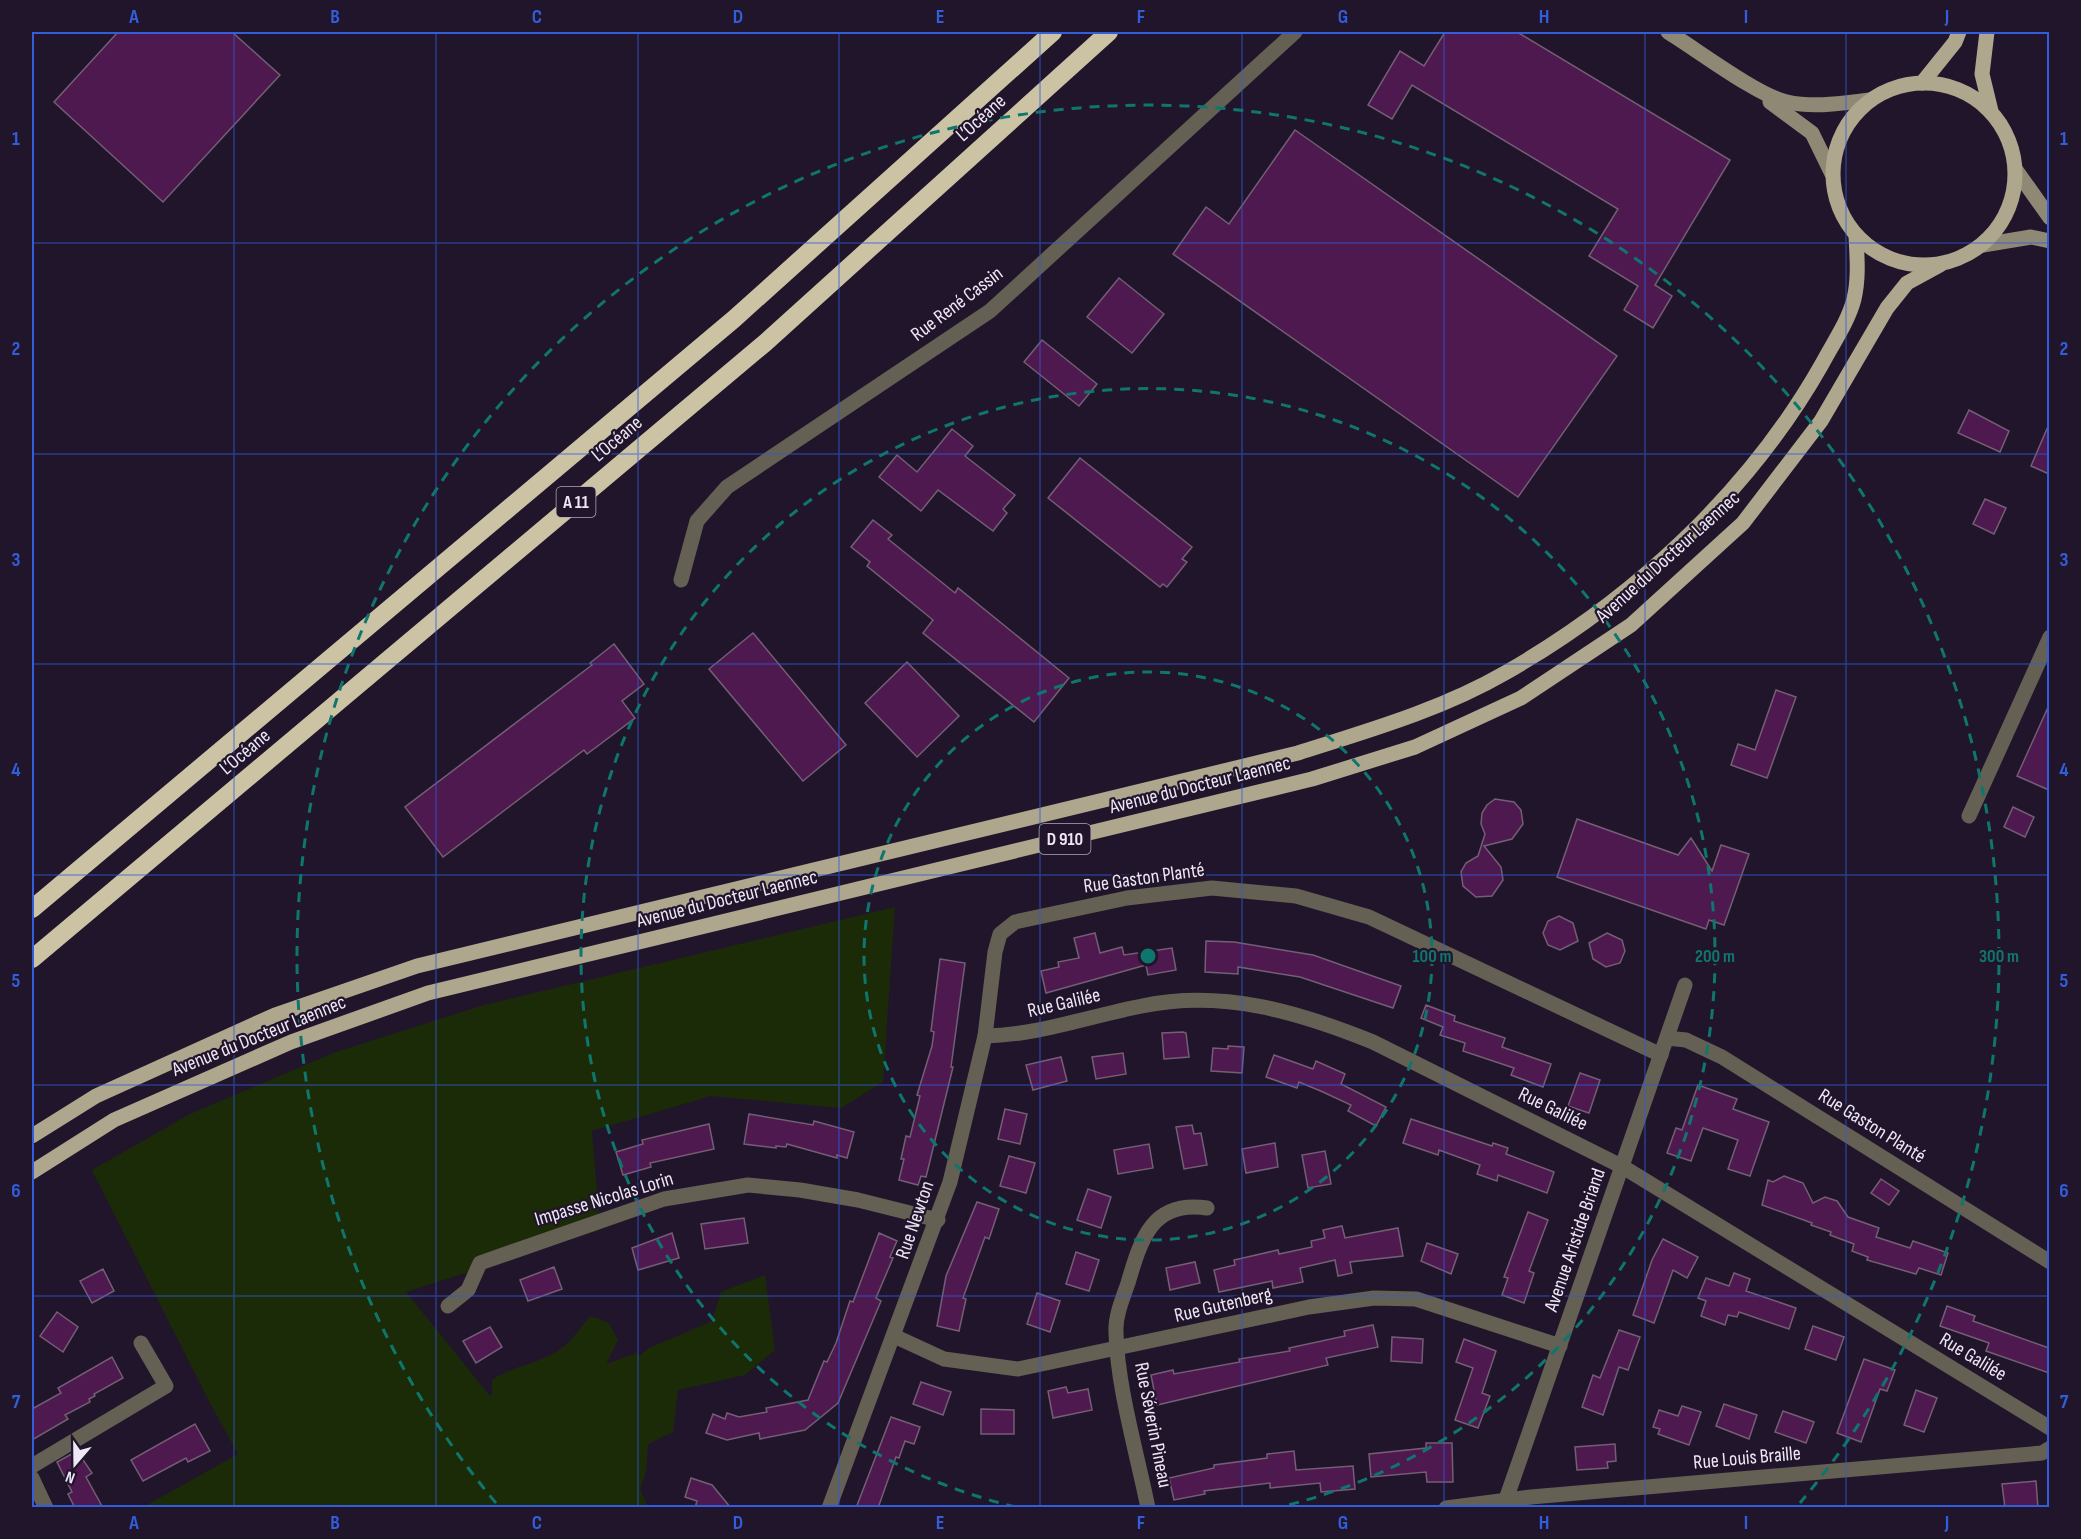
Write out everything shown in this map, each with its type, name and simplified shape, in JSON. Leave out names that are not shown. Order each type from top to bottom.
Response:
[{"type":"highway","name":"L’Océane","points":[[32,909],[734,319],[1053,32]]},
{"type":"highway","name":"L’Océane","points":[[32,959],[765,343],[1109,32]]},
{"type":"main road","points":[[1668,32],[1737,76],[1786,102],[1826,105],[1870,100]]},
{"type":"main road","points":[[1922,83],[1955,42],[1959,32]]},
{"type":"main road","points":[[1987,32],[1982,74],[1991,111]]},
{"type":"main road","points":[[1737,76],[1812,133],[1832,174]]},
{"type":"main road","points":[[1922,83],[1947,86],[1971,96],[1991,111],[2004,128],[2012,148],[2016,170],[2015,191],[2009,211],[1998,230],[1983,245],[1963,258],[1940,265],[1910,265],[1880,255],[1856,236],[1843,218],[1835,196],[1832,174],[1837,146],[1850,120],[1870,100],[1895,87],[1922,83]]},
{"type":"main road","points":[[2016,170],[2049,218]]},
{"type":"main road","name":"Avenue du Docteur Laennec","points":[[32,1136],[96,1096],[275,1014],[417,966],[1298,753],[1400,721],[1503,674],[1608,607],[1718,506],[1797,408],[1842,329],[1854,300],[1858,271],[1856,236]]},
{"type":"main road","points":[[1983,245],[2031,237],[2049,241]]},
{"type":"main road","name":"Avenue du Docteur Laennec","points":[[32,1172],[114,1120],[291,1042],[428,993],[1312,779],[1415,747],[1521,698],[1631,625],[1743,523],[1821,421],[1887,308],[1907,283],[1940,265]]},
{"type":"street","name":"Rue René Cassin","points":[[681,580],[697,521],[727,487],[990,311],[1295,32]]},
{"type":"street","points":[[1969,816],[2049,637]]},
{"type":"street","name":"Rue Gaston Planté","points":[[1000,934],[1015,922],[1127,898],[1212,888],[1296,896],[1369,917],[1661,1055]]},
{"type":"street","name":"Rue Newton","points":[[829,1508],[938,1220],[950,1182],[985,1036],[1000,934]]},
{"type":"street","name":"Avenue Aristide Briand","points":[[1504,1505],[1685,985]]},
{"type":"street","name":"Rue Galilée","points":[[985,1036],[1013,1035],[1143,1005],[1207,1000],[1250,1004],[1290,1012],[1373,1042],[1623,1167],[2049,1428]]},
{"type":"street","name":"Rue Gaston Planté","points":[[1667,1038],[1686,1040],[1722,1057],[2049,1262]]},
{"type":"street","name":"Impasse Nicolas Lorin","points":[[448,1306],[468,1290],[480,1263],[664,1199],[748,1185],[800,1190],[858,1200],[938,1220]]},
{"type":"street","name":"Rue Séverin Pineau","points":[[1148,1508],[1121,1374],[1115,1330],[1144,1236],[1152,1223],[1176,1208],[1191,1206],[1207,1208]]},
{"type":"street","name":"Rue Gutenberg","points":[[894,1336],[944,1359],[1018,1369],[1118,1350],[1309,1307],[1374,1298],[1416,1299],[1560,1346]]},
{"type":"street","points":[[32,1466],[166,1386],[141,1343]]},
{"type":"street","name":"Rue Louis Braille","points":[[1446,1508],[1504,1505],[2032,1454],[2042,1453],[2049,1448]]},
{"type":"street","points":[[32,1478],[45,1508]]},
{"type":"green space","points":[[895,907],[883,1082],[841,1108],[711,1096],[592,1131],[600,1230],[406,1292],[490,1396],[492,1380],[555,1353],[571,1340],[591,1316],[609,1323],[618,1340],[606,1364],[637,1353],[640,1356],[647,1349],[712,1321],[721,1292],[765,1275],[775,1350],[745,1375],[678,1390],[673,1432],[648,1444],[646,1472],[640,1489],[648,1507],[147,1507],[238,1454],[92,1170],[190,1114],[336,1052],[484,1005]]},
{"type":"building","points":[[118,32],[232,32],[280,75],[163,202],[54,102]]},
{"type":"building","points":[[1445,32],[1517,32],[1730,160],[1655,285],[1672,296],[1653,328],[1624,310],[1638,286],[1589,256],[1618,209],[1412,85],[1392,119],[1368,105],[1400,51],[1424,66]]},
{"type":"building","points":[[1295,130],[1617,356],[1518,497],[1173,254],[1206,207],[1229,224]]},
{"type":"building","points":[[1119,278],[1164,314],[1132,353],[1087,317]]},
{"type":"building","points":[[1042,340],[1097,384],[1079,406],[1024,362]]},
{"type":"building","points":[[1969,410],[2009,431],[2000,452],[1958,433]]},
{"type":"building","points":[[2049,424],[2049,474],[2031,466]]},
{"type":"building","points":[[952,429],[973,446],[965,456],[1015,495],[1003,509],[1007,513],[993,531],[938,490],[921,511],[879,477],[897,455],[917,472]]},
{"type":"building","points":[[1080,458],[1192,547],[1182,559],[1187,562],[1167,587],[1163,584],[1160,587],[1048,498]]},
{"type":"building","points":[[1985,499],[2006,508],[1994,534],[1973,524]]},
{"type":"building","points":[[873,520],[892,535],[888,539],[955,593],[958,588],[1069,678],[1034,722],[923,633],[933,620],[867,566],[870,562],[851,547]]},
{"type":"building","points":[[753,633],[846,745],[803,781],[709,669]]},
{"type":"building","points":[[614,644],[644,684],[622,701],[635,718],[587,754],[584,750],[443,857],[405,807],[592,665],[590,663]]},
{"type":"building","points":[[907,662],[959,716],[917,757],[865,703]]},
{"type":"building","points":[[1776,690],[1796,697],[1767,778],[1731,765],[1738,744],[1755,750]]},
{"type":"building","points":[[2049,705],[2049,790],[2017,776]]},
{"type":"building","points":[[1495,799],[1514,802],[1521,810],[1523,824],[1512,839],[1484,846],[1501,867],[1503,880],[1492,896],[1476,897],[1463,886],[1461,872],[1466,863],[1478,856],[1485,834],[1481,824],[1482,813]]},
{"type":"building","points":[[2013,807],[2034,817],[2025,837],[2004,827]]},
{"type":"building","points":[[1577,819],[1678,855],[1691,838],[1712,871],[1721,845],[1749,854],[1724,925],[1709,920],[1706,929],[1557,877]]},
{"type":"building","points":[[1559,916],[1573,923],[1578,941],[1560,950],[1548,945],[1543,933],[1548,921]]},
{"type":"building","points":[[1095,933],[1100,953],[1122,947],[1124,955],[1172,948],[1176,970],[1148,975],[1146,965],[1046,993],[1041,971],[1059,967],[1058,962],[1079,958],[1074,938]]},
{"type":"building","points":[[1607,933],[1622,940],[1625,951],[1620,963],[1606,967],[1593,959],[1589,943]]},
{"type":"building","points":[[1206,941],[1234,942],[1313,955],[1401,986],[1393,1008],[1300,977],[1238,967],[1238,974],[1205,972]]},
{"type":"building","points":[[940,959],[965,963],[951,1067],[953,1067],[926,1177],[921,1176],[918,1185],[899,1180],[904,1159],[901,1159],[906,1136],[910,1137],[920,1096],[917,1095],[932,1046],[934,1032],[931,1031]]},
{"type":"building","points":[[1426,1005],[1455,1016],[1454,1021],[1505,1038],[1502,1047],[1551,1064],[1543,1087],[1511,1075],[1514,1068],[1463,1051],[1465,1043],[1440,1035],[1443,1027],[1421,1018]]},
{"type":"building","points":[[1162,1033],[1186,1033],[1189,1057],[1164,1059]]},
{"type":"building","points":[[1228,1046],[1244,1047],[1242,1073],[1211,1071],[1213,1048],[1228,1049]]},
{"type":"building","points":[[1123,1053],[1126,1074],[1096,1079],[1092,1057]]},
{"type":"building","points":[[1274,1055],[1313,1069],[1316,1061],[1345,1074],[1341,1084],[1386,1107],[1376,1126],[1348,1111],[1351,1105],[1323,1092],[1299,1082],[1297,1088],[1266,1077]]},
{"type":"building","points":[[1061,1057],[1067,1081],[1033,1090],[1026,1065]]},
{"type":"building","points":[[1580,1073],[1600,1080],[1589,1113],[1568,1106]]},
{"type":"building","points":[[1698,1085],[1737,1099],[1733,1109],[1769,1122],[1750,1176],[1728,1169],[1738,1140],[1703,1128],[1691,1161],[1667,1153],[1676,1128],[1682,1130]]},
{"type":"building","points":[[1005,1109],[1027,1114],[1020,1144],[998,1139]]},
{"type":"building","points":[[749,1114],[813,1125],[814,1121],[854,1132],[847,1158],[837,1155],[837,1158],[787,1144],[786,1147],[776,1146],[776,1148],[744,1144]]},
{"type":"building","points":[[1411,1119],[1492,1146],[1493,1143],[1508,1148],[1506,1154],[1554,1172],[1547,1193],[1498,1175],[1497,1181],[1477,1174],[1480,1165],[1439,1150],[1438,1155],[1403,1143]]},
{"type":"building","points":[[709,1124],[714,1149],[650,1163],[651,1167],[623,1175],[616,1152],[643,1144],[642,1140]]},
{"type":"building","points":[[1192,1125],[1194,1134],[1201,1133],[1207,1165],[1184,1169],[1176,1127]]},
{"type":"building","points":[[1275,1143],[1278,1167],[1246,1173],[1242,1149]]},
{"type":"building","points":[[1149,1144],[1153,1168],[1118,1174],[1114,1150]]},
{"type":"building","points":[[1325,1151],[1331,1184],[1308,1188],[1302,1155]]},
{"type":"building","points":[[1009,1156],[1035,1163],[1026,1193],[1000,1186]]},
{"type":"building","points":[[1784,1176],[1803,1183],[1813,1203],[1825,1197],[1837,1201],[1848,1217],[1879,1228],[1876,1237],[1910,1248],[1913,1241],[1948,1253],[1941,1275],[1919,1268],[1916,1274],[1867,1260],[1868,1257],[1852,1251],[1854,1244],[1830,1235],[1831,1232],[1811,1225],[1812,1223],[1762,1205],[1768,1180],[1773,1182]]},
{"type":"building","points":[[1881,1179],[1899,1191],[1889,1205],[1871,1193]]},
{"type":"building","points":[[1088,1189],[1111,1197],[1101,1228],[1077,1220]]},
{"type":"building","points":[[977,1202],[999,1209],[989,1239],[985,1237],[963,1298],[966,1299],[959,1331],[937,1326],[946,1276]]},
{"type":"building","points":[[1528,1212],[1548,1220],[1529,1271],[1534,1273],[1524,1303],[1502,1295],[1508,1278],[1504,1277]]},
{"type":"building","points":[[744,1218],[748,1243],[705,1249],[701,1224]]},
{"type":"building","points":[[1342,1226],[1345,1238],[1398,1228],[1403,1256],[1350,1262],[1352,1273],[1338,1276],[1335,1260],[1300,1268],[1303,1282],[1273,1288],[1272,1281],[1219,1292],[1214,1270],[1235,1265],[1234,1260],[1278,1250],[1279,1254],[1312,1247],[1311,1241],[1325,1238],[1323,1230]]},
{"type":"building","points":[[672,1233],[679,1258],[638,1270],[632,1248]]},
{"type":"building","points":[[879,1233],[897,1241],[890,1257],[893,1258],[876,1298],[881,1301],[838,1403],[805,1430],[760,1439],[759,1433],[727,1440],[706,1433],[713,1414],[725,1419],[727,1413],[739,1417],[767,1412],[766,1408],[808,1400],[824,1361],[827,1362],[836,1343],[850,1301],[853,1302]]},
{"type":"building","points":[[1663,1239],[1698,1257],[1687,1278],[1673,1270],[1654,1323],[1633,1315],[1652,1260]]},
{"type":"building","points":[[1427,1243],[1458,1254],[1451,1274],[1421,1261]]},
{"type":"building","points":[[1076,1252],[1099,1260],[1089,1291],[1066,1284]]},
{"type":"building","points":[[1195,1262],[1200,1283],[1170,1290],[1166,1268]]},
{"type":"building","points":[[554,1267],[562,1289],[528,1301],[520,1280]]},
{"type":"building","points":[[103,1269],[114,1291],[92,1303],[80,1281]]},
{"type":"building","points":[[1734,1273],[1750,1279],[1746,1291],[1796,1308],[1789,1329],[1739,1312],[1737,1317],[1728,1315],[1725,1325],[1701,1316],[1706,1301],[1698,1298],[1706,1278],[1729,1286]]},
{"type":"building","points":[[1037,1293],[1060,1301],[1050,1332],[1027,1324]]},
{"type":"building","points":[[1947,1306],[1975,1316],[1973,1321],[2049,1348],[2049,1373],[1986,1351],[1989,1343],[1940,1326]]},
{"type":"building","points":[[57,1312],[78,1327],[63,1352],[40,1336]]},
{"type":"building","points":[[1373,1325],[1378,1347],[1326,1358],[1328,1365],[1157,1405],[1151,1375],[1173,1370],[1174,1374],[1240,1362],[1239,1359],[1290,1351],[1289,1348],[1345,1336],[1344,1331]]},
{"type":"building","points":[[1813,1326],[1844,1337],[1836,1360],[1805,1349]]},
{"type":"building","points":[[490,1327],[502,1347],[476,1363],[463,1341]]},
{"type":"building","points":[[1619,1330],[1640,1337],[1628,1370],[1619,1367],[1603,1415],[1582,1407],[1593,1375],[1600,1378]]},
{"type":"building","points":[[1392,1337],[1423,1339],[1422,1363],[1391,1361]]},
{"type":"building","points":[[1464,1339],[1496,1351],[1482,1393],[1490,1396],[1478,1428],[1455,1420],[1473,1368],[1456,1362]]},
{"type":"building","points":[[112,1357],[123,1378],[94,1394],[95,1396],[89,1399],[90,1402],[65,1415],[68,1419],[32,1440],[32,1409],[61,1393],[58,1388]]},
{"type":"building","points":[[1864,1359],[1895,1370],[1887,1391],[1880,1389],[1861,1442],[1837,1433]]},
{"type":"building","points":[[921,1382],[951,1392],[943,1415],[913,1404]]},
{"type":"building","points":[[1066,1387],[1068,1393],[1088,1389],[1092,1410],[1053,1418],[1048,1391]]},
{"type":"building","points":[[1916,1390],[1937,1398],[1924,1432],[1904,1425]]},
{"type":"building","points":[[1724,1404],[1757,1415],[1749,1439],[1716,1426]]},
{"type":"building","points":[[1682,1406],[1701,1412],[1689,1445],[1658,1434],[1660,1429],[1653,1427],[1659,1410],[1678,1416]]},
{"type":"building","points":[[981,1409],[1014,1410],[1014,1434],[981,1434]]},
{"type":"building","points":[[1783,1411],[1814,1422],[1806,1443],[1775,1432]]},
{"type":"building","points":[[891,1417],[920,1427],[914,1444],[905,1441],[899,1458],[896,1457],[878,1508],[856,1508]]},
{"type":"building","points":[[195,1424],[210,1451],[188,1462],[186,1458],[143,1481],[131,1460]]},
{"type":"building","points":[[1426,1443],[1452,1443],[1453,1482],[1427,1482],[1426,1472],[1371,1477],[1369,1454],[1426,1448]]},
{"type":"building","points":[[1615,1444],[1616,1461],[1607,1462],[1608,1468],[1577,1470],[1575,1447]]},
{"type":"building","points":[[77,1451],[92,1473],[86,1477],[103,1508],[75,1508],[68,1494],[72,1492],[57,1462]]},
{"type":"building","points":[[1294,1451],[1296,1470],[1353,1466],[1355,1489],[1321,1492],[1320,1483],[1270,1488],[1270,1483],[1204,1491],[1205,1494],[1174,1500],[1169,1478],[1214,1468],[1214,1465],[1267,1458],[1267,1454]]},
{"type":"building","points":[[691,1478],[712,1485],[731,1508],[695,1508],[697,1501],[685,1497]]},
{"type":"building","points":[[2036,1481],[2038,1508],[2005,1508],[2002,1484]]}]
